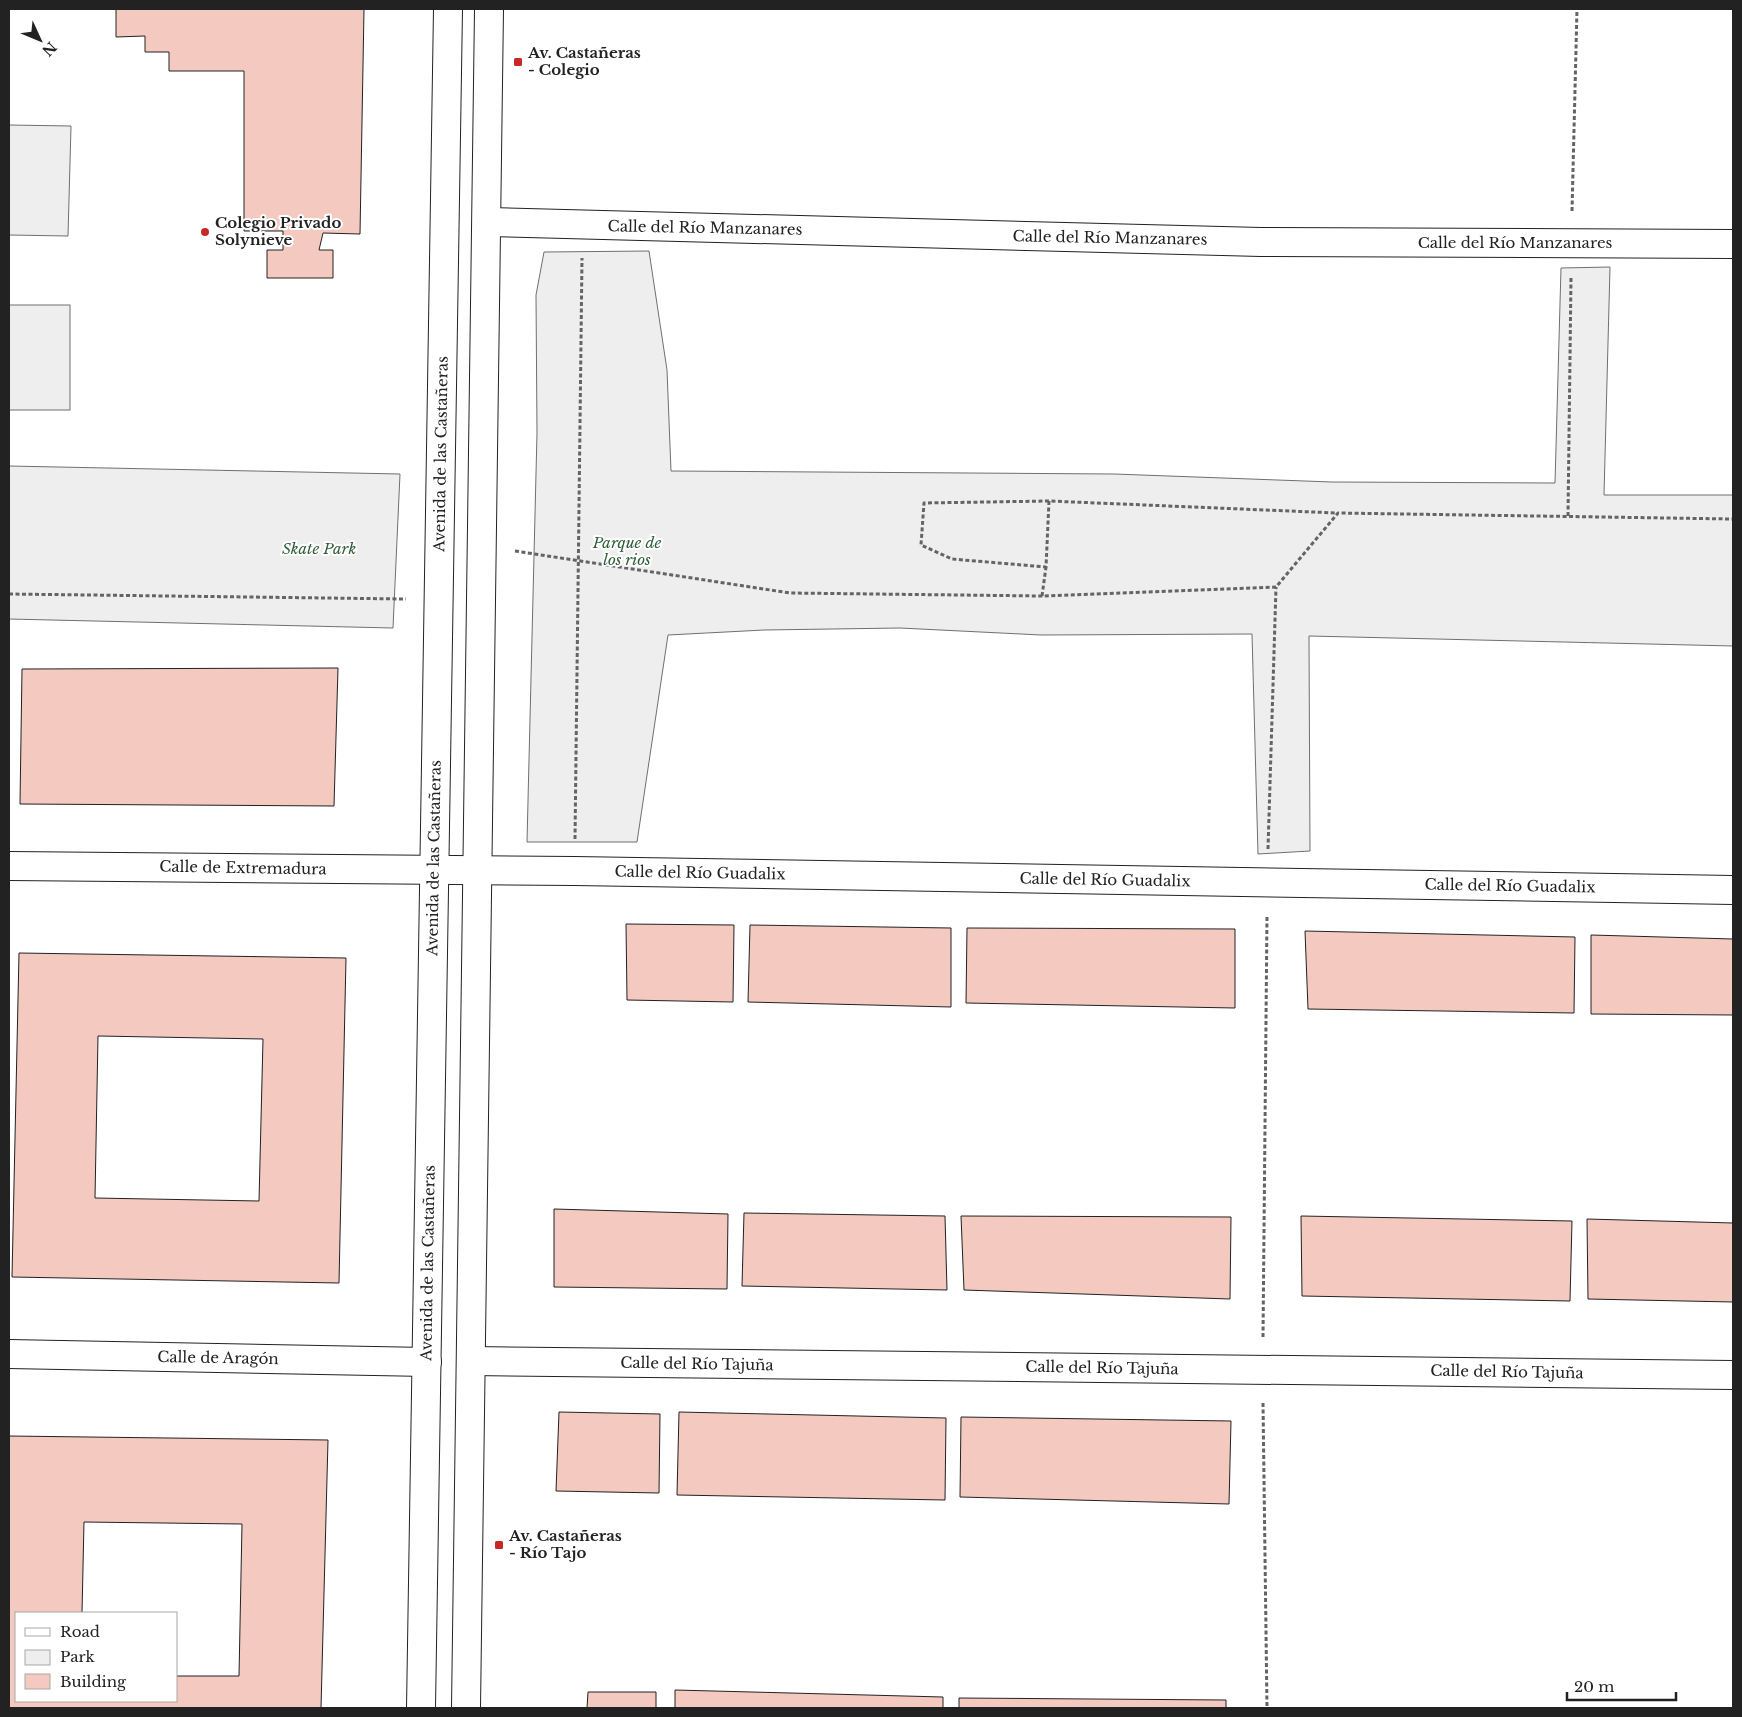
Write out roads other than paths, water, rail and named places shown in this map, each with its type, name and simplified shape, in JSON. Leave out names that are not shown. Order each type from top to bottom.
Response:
[{"type":"street","name":"Avenida de las Castañeras","points":[[421,1708],[448,9]]},
{"type":"street","points":[[466,1708],[490,9]]},
{"type":"street","name":"Calle del Río Manzanares","points":[[487,222],[1261,242],[1733,244]]},
{"type":"street","name":"Calle de Extremadura","points":[[9,866],[478,870]]},
{"type":"street","name":"Calle del Río Guadalix","points":[[478,870],[1733,890]]},
{"type":"street","name":"Calle de Aragón","points":[[9,1354],[427,1362]]},
{"type":"street","name":"Calle del Río Tajuña","points":[[471,1361],[1733,1374]]},
{"type":"place","name":"Av. Castañeras - Colegio","points":[[518,62]]},
{"type":"place","name":"Colegio Privado Solynieve","points":[[205,232]]},
{"type":"place","name":"Av. Castañeras - Río Tajo","points":[[499,1545]]},
{"type":"park label","name":"Skate Park","points":[[319,549]]},
{"type":"park label","name":"Parque de los rios","points":[[627,552]]}]
